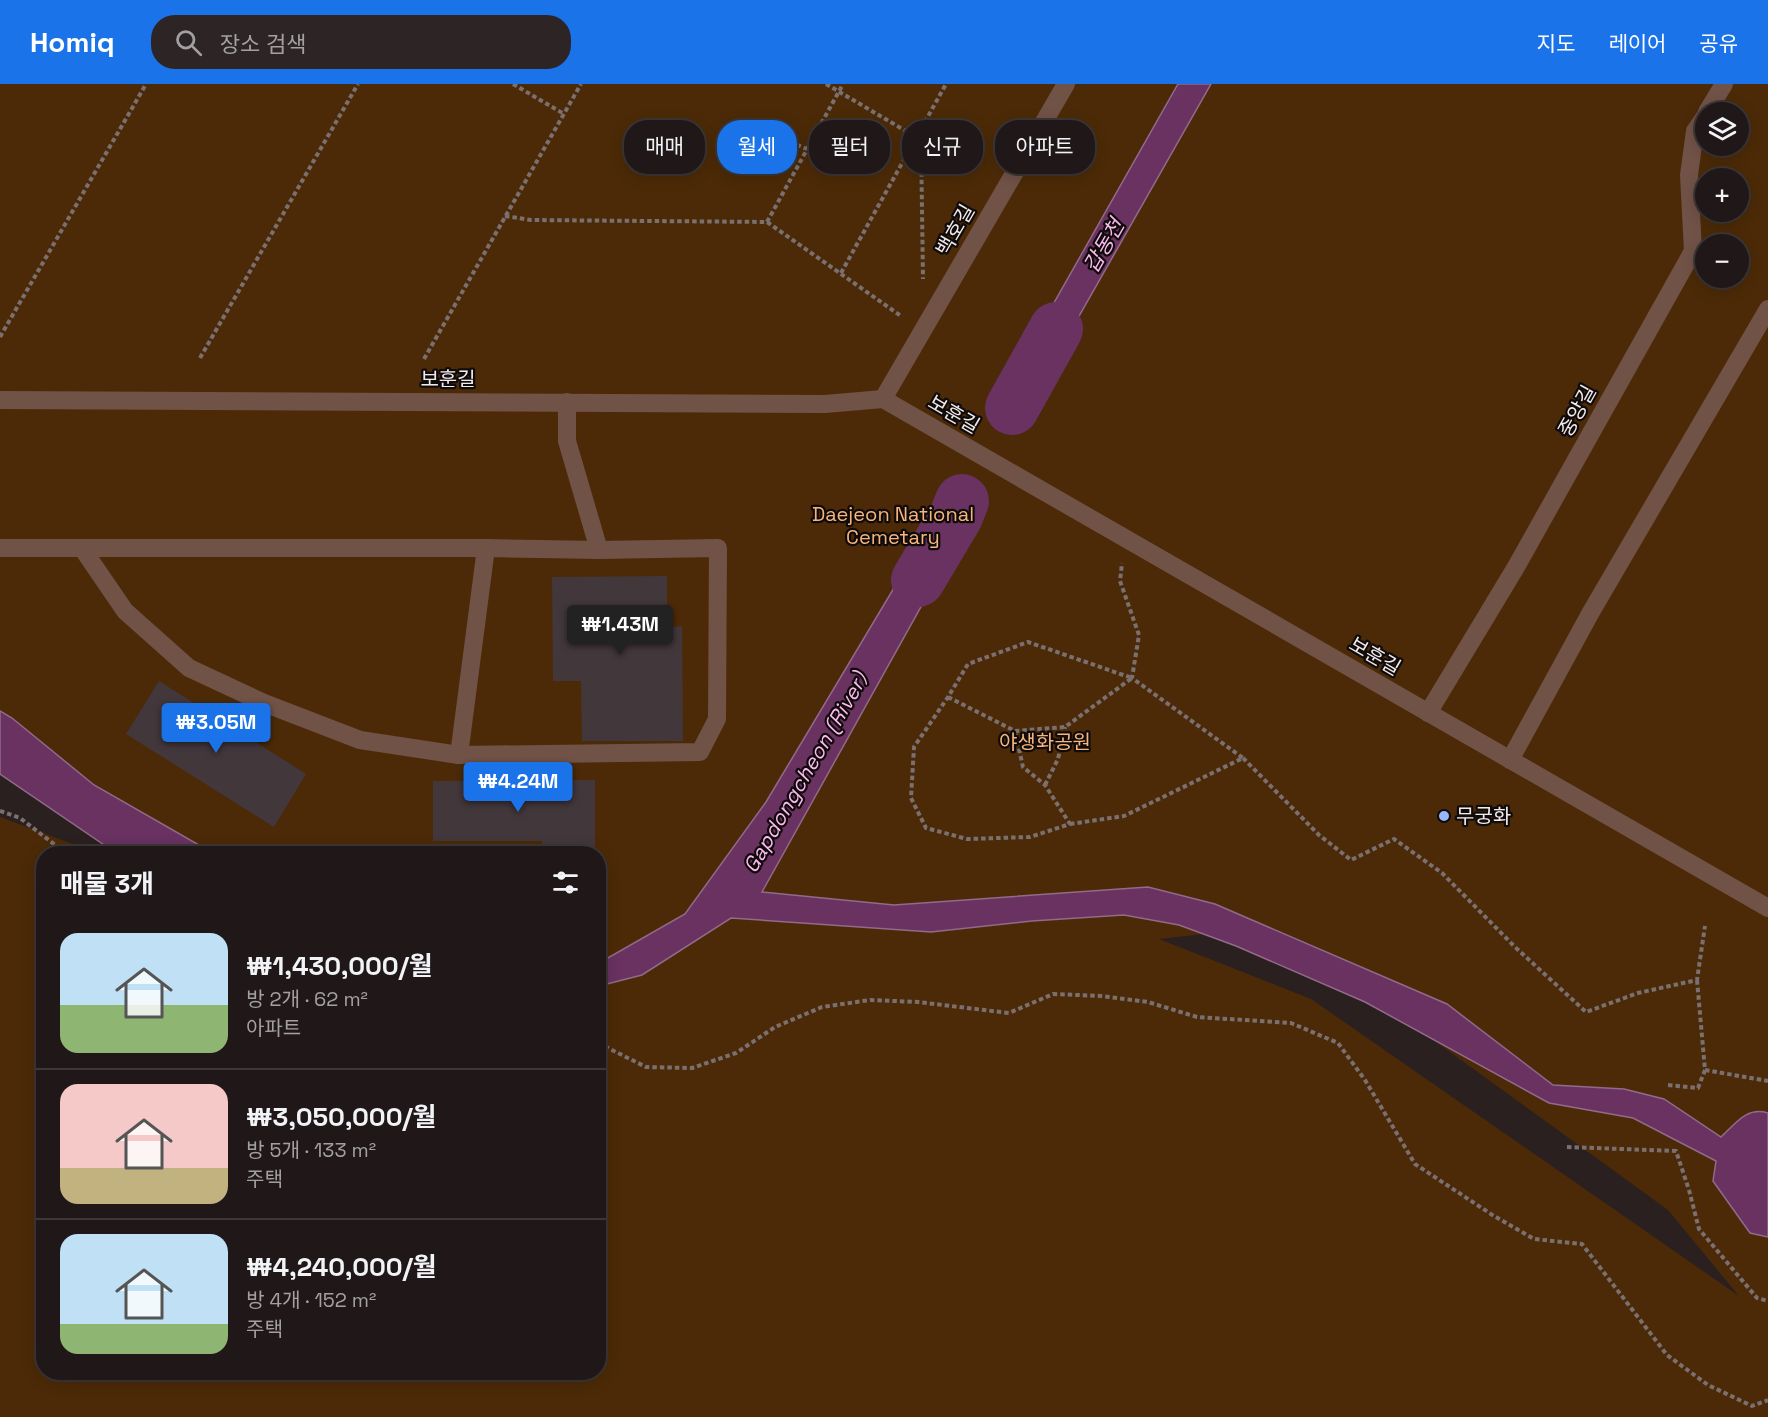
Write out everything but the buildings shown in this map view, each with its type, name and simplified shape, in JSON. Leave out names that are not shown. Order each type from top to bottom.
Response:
[{"type":"lane","name":"백호길","points":[[883,399],[1066,84]]},
{"type":"lane","name":"중앙길","points":[[1713,102],[1724,84]]},
{"type":"lane","name":"중앙길","points":[[1428,713],[1516,567],[1693,251],[1689,175],[1695,131]]},
{"type":"lane","points":[[1510,760],[1592,612],[1768,309]]},
{"type":"lane","name":"보훈길","points":[[0,399],[825,404],[883,399],[1768,908]]},
{"type":"lane","points":[[567,402],[567,441],[599,550]]},
{"type":"lane","points":[[0,548],[82,548],[486,548],[599,550],[718,548],[717,719],[700,752],[459,755],[360,740],[264,703],[189,668],[125,611],[82,548]]},
{"type":"lane","points":[[459,755],[486,548]]},
{"type":"path","points":[[0,337],[147,84]]},
{"type":"path","points":[[201,358],[358,84]]},
{"type":"path","points":[[513,84],[564,114]]},
{"type":"path","points":[[424,359],[581,84]]},
{"type":"path","points":[[826,84],[902,130]]},
{"type":"path","points":[[767,222],[843,84]]},
{"type":"path","points":[[926,120],[946,84]]},
{"type":"path","points":[[797,145],[807,149]]},
{"type":"path","points":[[841,273],[902,163]]},
{"type":"path","points":[[921,174],[922,279]]},
{"type":"path","points":[[505,216],[531,220],[767,222],[902,316]]},
{"type":"path","points":[[948,697],[1015,731],[1065,727],[1132,678],[1139,635],[1120,581],[1125,538]]},
{"type":"path","points":[[1243,758],[1124,816],[1070,824],[1030,837],[967,839],[926,828],[910,798],[914,747],[968,664],[1028,642],[1132,678],[1243,758],[1319,835],[1351,860],[1394,839],[1442,873],[1515,947],[1586,1012],[1638,993],[1697,980]]},
{"type":"path","points":[[1045,785],[1058,759],[1065,727]]},
{"type":"path","points":[[1015,731],[1023,767],[1045,785],[1070,824]]},
{"type":"path","points":[[0,811],[20,818],[57,846]]},
{"type":"path","points":[[1668,1085],[1698,1088],[1705,1070],[1697,980],[1705,926]]},
{"type":"path","points":[[606,1047],[646,1068],[692,1068],[736,1053],[775,1027],[822,1007],[870,1000],[918,1002],[1009,1013],[1053,994],[1101,996],[1148,1002],[1197,1017],[1291,1023],[1338,1043],[1365,1080],[1415,1164],[1534,1239],[1582,1244],[1667,1355],[1708,1385],[1752,1406],[1768,1400]]},
{"type":"path","points":[[1705,1070],[1768,1081]]},
{"type":"path","points":[[1567,1147],[1676,1151],[1699,1229],[1757,1298],[1768,1301]]},
{"type":"green space","name":"Daejeon National Cemetary","points":[[0,84],[1768,84],[1768,1417],[0,1417],[0,817],[78,846],[36,846],[36,1380],[606,1380],[606,846],[182,846],[0,755]],"holes":[[[1256,928],[1315,954],[1668,1210],[1739,1296],[1311,999],[1159,939]]]},
{"type":"water","points":[[1178,84],[1211,84],[1041,383],[1030,393],[1019,394],[1013,385],[1017,368]]},
{"type":"water","points":[[946,514],[956,516],[960,524],[961,535],[762,892],[894,905],[1148,887],[1215,904],[1447,1004],[1553,1085],[1624,1089],[1664,1099],[1721,1137],[1748,1114],[1761,1111],[1768,1113],[1768,1237],[1750,1233],[1713,1181],[1716,1161],[1633,1118],[1549,1103],[1365,1002],[1236,946],[1179,925],[1124,915],[1032,921],[931,932],[731,918],[642,975],[606,984],[606,959],[685,914],[766,802],[937,516]]},
{"type":"water","points":[[0,711],[12,718],[94,785],[201,846],[106,846],[0,774]]},
{"type":"waterway","name":"갑동천","points":[[1012,408],[1056,329]]},
{"type":"waterway","name":"Gapdongcheon (River）","points":[[918,580],[956,516],[962,501]]},
{"type":"place","name":"무궁화","points":[[1444,816]]},
{"type":"park label","name":"야생화공원","points":[[1045,742]]}]
